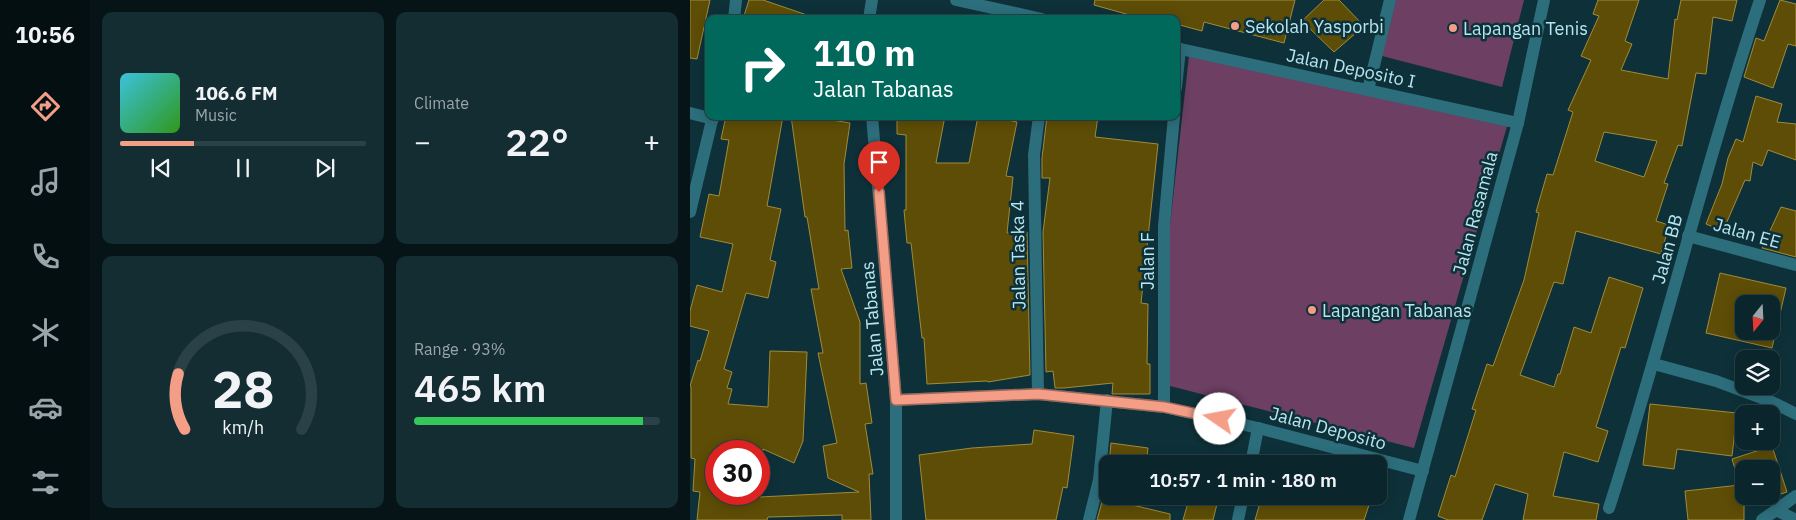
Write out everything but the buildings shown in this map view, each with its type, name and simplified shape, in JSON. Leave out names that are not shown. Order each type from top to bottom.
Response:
[{"type":"street","points":[[734,15],[736,0]]},
{"type":"street","points":[[870,15],[872,0]]},
{"type":"street","points":[[956,0],[1024,15]]},
{"type":"street","points":[[1368,90],[1390,0]]},
{"type":"street","name":"Jalan Rasamala","points":[[1409,520],[1518,123],[1544,0]]},
{"type":"street","name":"Jalan BB","points":[[1609,508],[1654,364],[1688,236],[1743,48],[1760,0]]},
{"type":"street","name":"Jalan Deposito I","points":[[1180,48],[1518,123]]},
{"type":"street","points":[[690,113],[705,116]]},
{"type":"street","points":[[690,212],[712,120]]},
{"type":"street","name":"Jalan Tabanas","points":[[872,120],[896,400],[896,520]]},
{"type":"street","name":"Jalan Taska 4","points":[[1038,120],[1034,155],[1038,394]]},
{"type":"street","name":"Jalan F","points":[[1164,407],[1164,226],[1174,120]]},
{"type":"street","name":"Jalan EE","points":[[1688,236],[1796,265]]},
{"type":"street","points":[[1654,364],[1725,384],[1772,402],[1796,414]]},
{"type":"street","name":"Jalan Deposito","points":[[896,400],[1038,394],[1164,407],[1258,428],[1423,471]]},
{"type":"street","points":[[1088,520],[1099,480],[1107,400]]},
{"type":"street","points":[[1252,455],[1258,428]]},
{"type":"street","points":[[1762,520],[1796,496]]},
{"type":"street","points":[[1238,520],[1242,505]]},
{"type":"street","points":[[1776,510],[1796,520]]},
{"type":"shaded area","name":"Lapangan Tenis","points":[[1396,0],[1524,0],[1502,87],[1382,56]]},
{"type":"shaded area","name":"Lapangan Tabanas","points":[[1190,47],[1510,116],[1414,448],[1170,386],[1169,234]]},
{"type":"place","name":"Sekolah Yasporbi","points":[[1235,26]]},
{"type":"place","name":"Lapangan Tenis","points":[[1453,28]]},
{"type":"place","name":"Lapangan Tabanas","points":[[1312,310]]},
{"type":"route","points":[[879,192],[896,400],[1038,394],[1164,407],[1220,419]]}]
